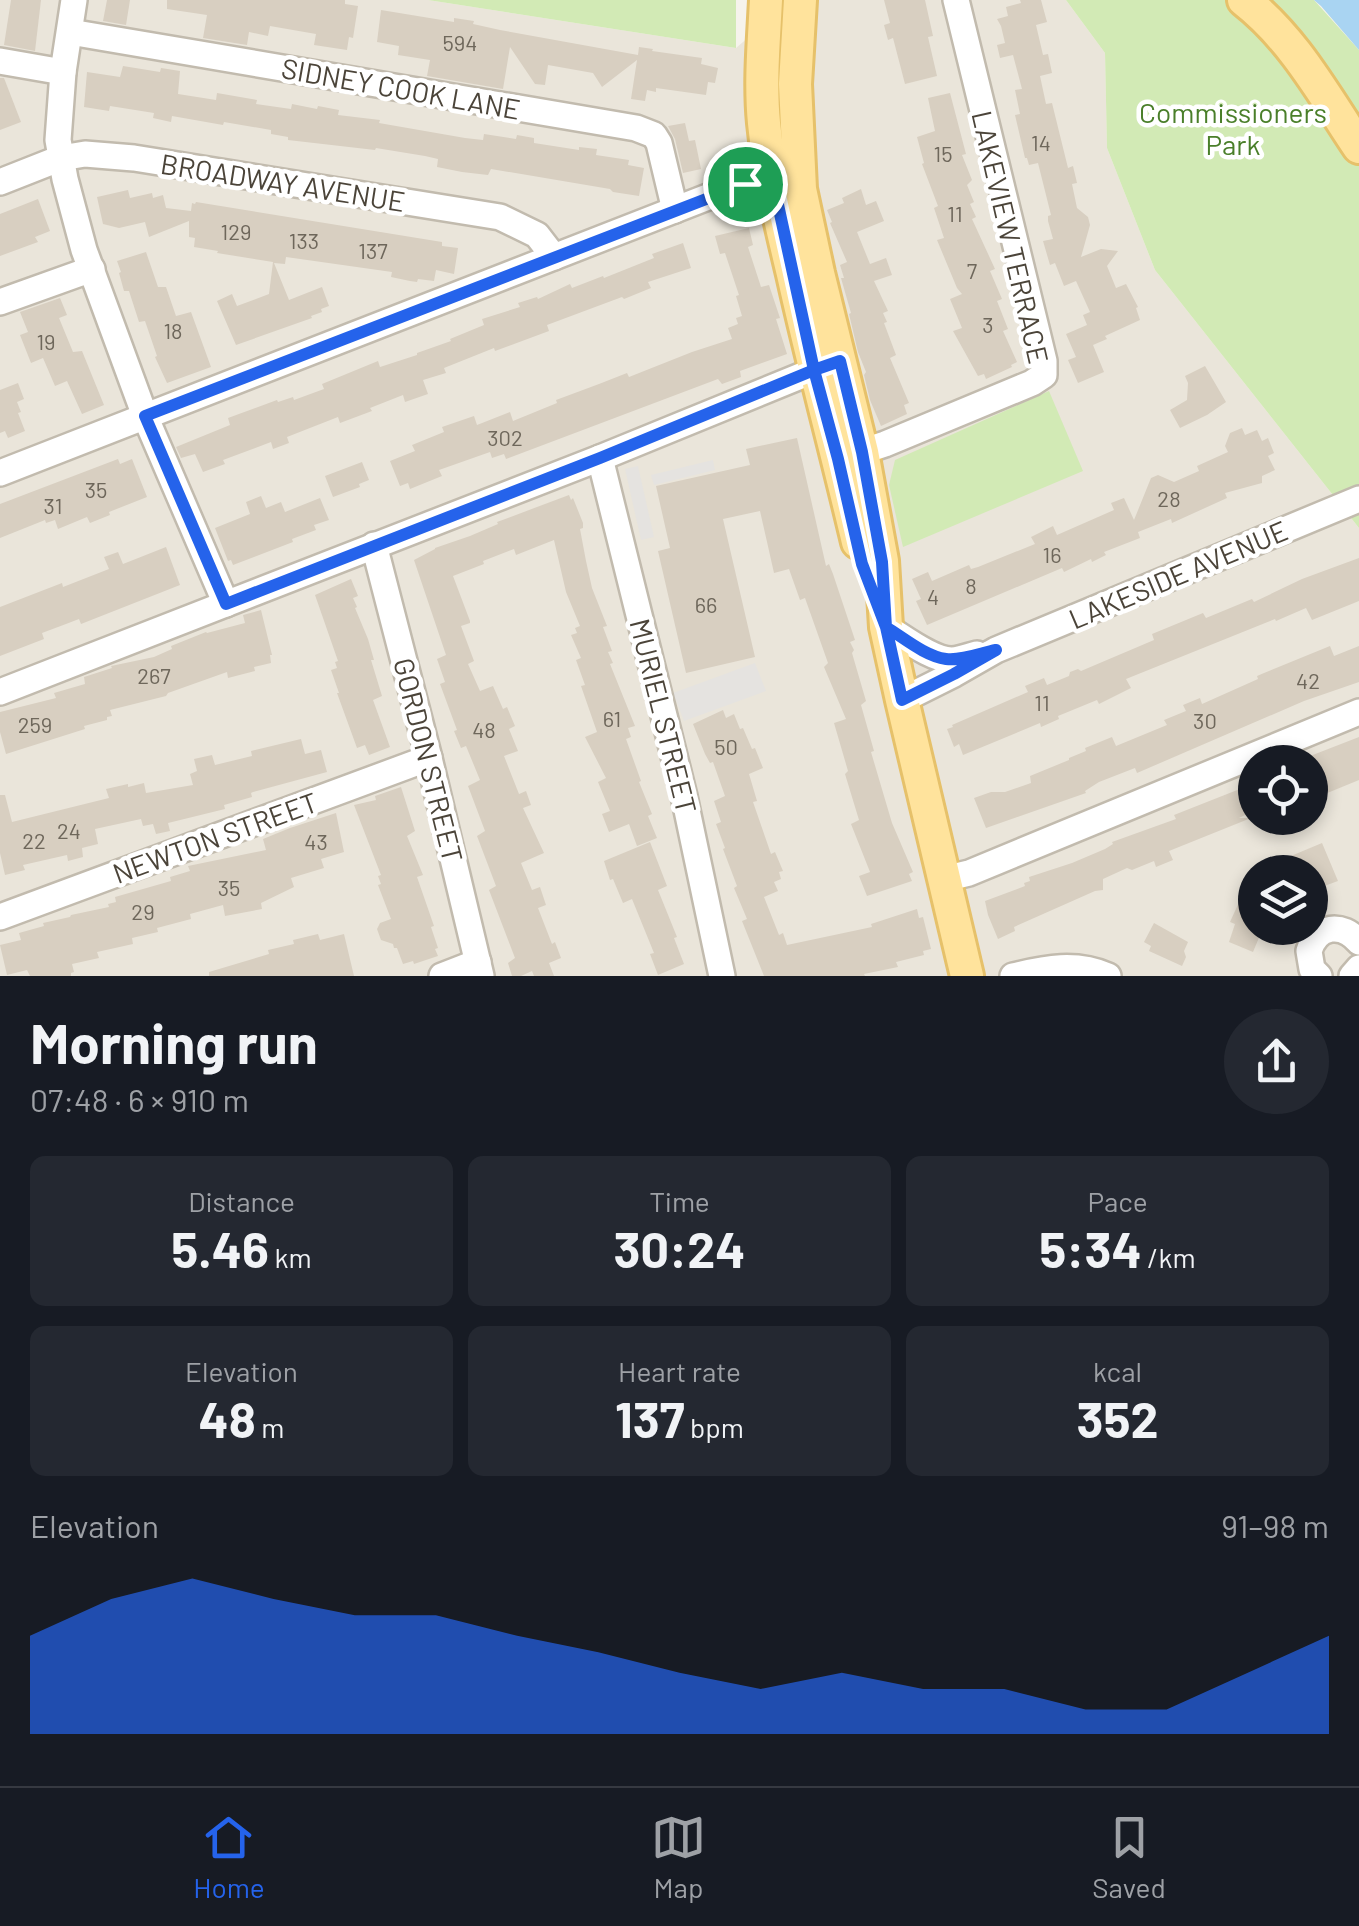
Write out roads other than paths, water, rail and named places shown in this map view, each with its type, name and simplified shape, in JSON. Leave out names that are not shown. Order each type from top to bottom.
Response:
[{"type":"main road","points":[[766,0],[764,122],[772,177],[882,562],[886,627],[965,975]]},
{"type":"main road","points":[[800,0],[795,84],[800,189],[827,365]]},
{"type":"main road","points":[[1244,0],[1303,61],[1356,145]]},
{"type":"street","points":[[74,0],[58,140],[65,180],[92,269],[145,416],[226,604]]},
{"type":"street","name":"LAKEVIEW TERRACE","points":[[850,456],[1044,375],[1044,360],[956,0]]},
{"type":"street","name":"SIDNEY COOK LANE","points":[[70,32],[636,128],[654,135],[660,143],[675,210]]},
{"type":"street","points":[[0,61],[63,72]]},
{"type":"street","name":"BROADWAY AVENUE","points":[[0,182],[62,158],[86,154],[134,158],[500,216],[538,234],[554,257]]},
{"type":"street","points":[[0,473],[718,193],[772,177]]},
{"type":"street","points":[[0,302],[92,269]]},
{"type":"street","points":[[0,692],[600,458],[827,365]]},
{"type":"street","name":"MURIEL STREET","points":[[600,458],[684,796],[722,976]]},
{"type":"street","name":"LAKESIDE AVENUE","points":[[902,700],[996,650],[1359,499]]},
{"type":"street","name":"GORDON STREET","points":[[374,545],[480,969]]},
{"type":"street","name":"LAKESIDE AVENUE","points":[[886,627],[918,647],[951,660],[996,650]]},
{"type":"street","points":[[944,879],[969,873],[1359,712]]},
{"type":"street","name":"NEWTON STREET","points":[[0,917],[430,758]]},
{"type":"street","points":[[1319,976],[1309,960],[1312,942],[1318,934],[1342,929],[1359,942]]},
{"type":"street","points":[[1014,976],[1049,967],[1074,967],[1108,976]]},
{"type":"street","points":[[1353,976],[1359,968]]},
{"type":"street","points":[[442,976],[480,969]]},
{"type":"water","points":[[1314,0],[1359,0],[1359,50],[1321,6]]},
{"type":"park label","name":"Commissioners Park","points":[[1233,128]]}]
